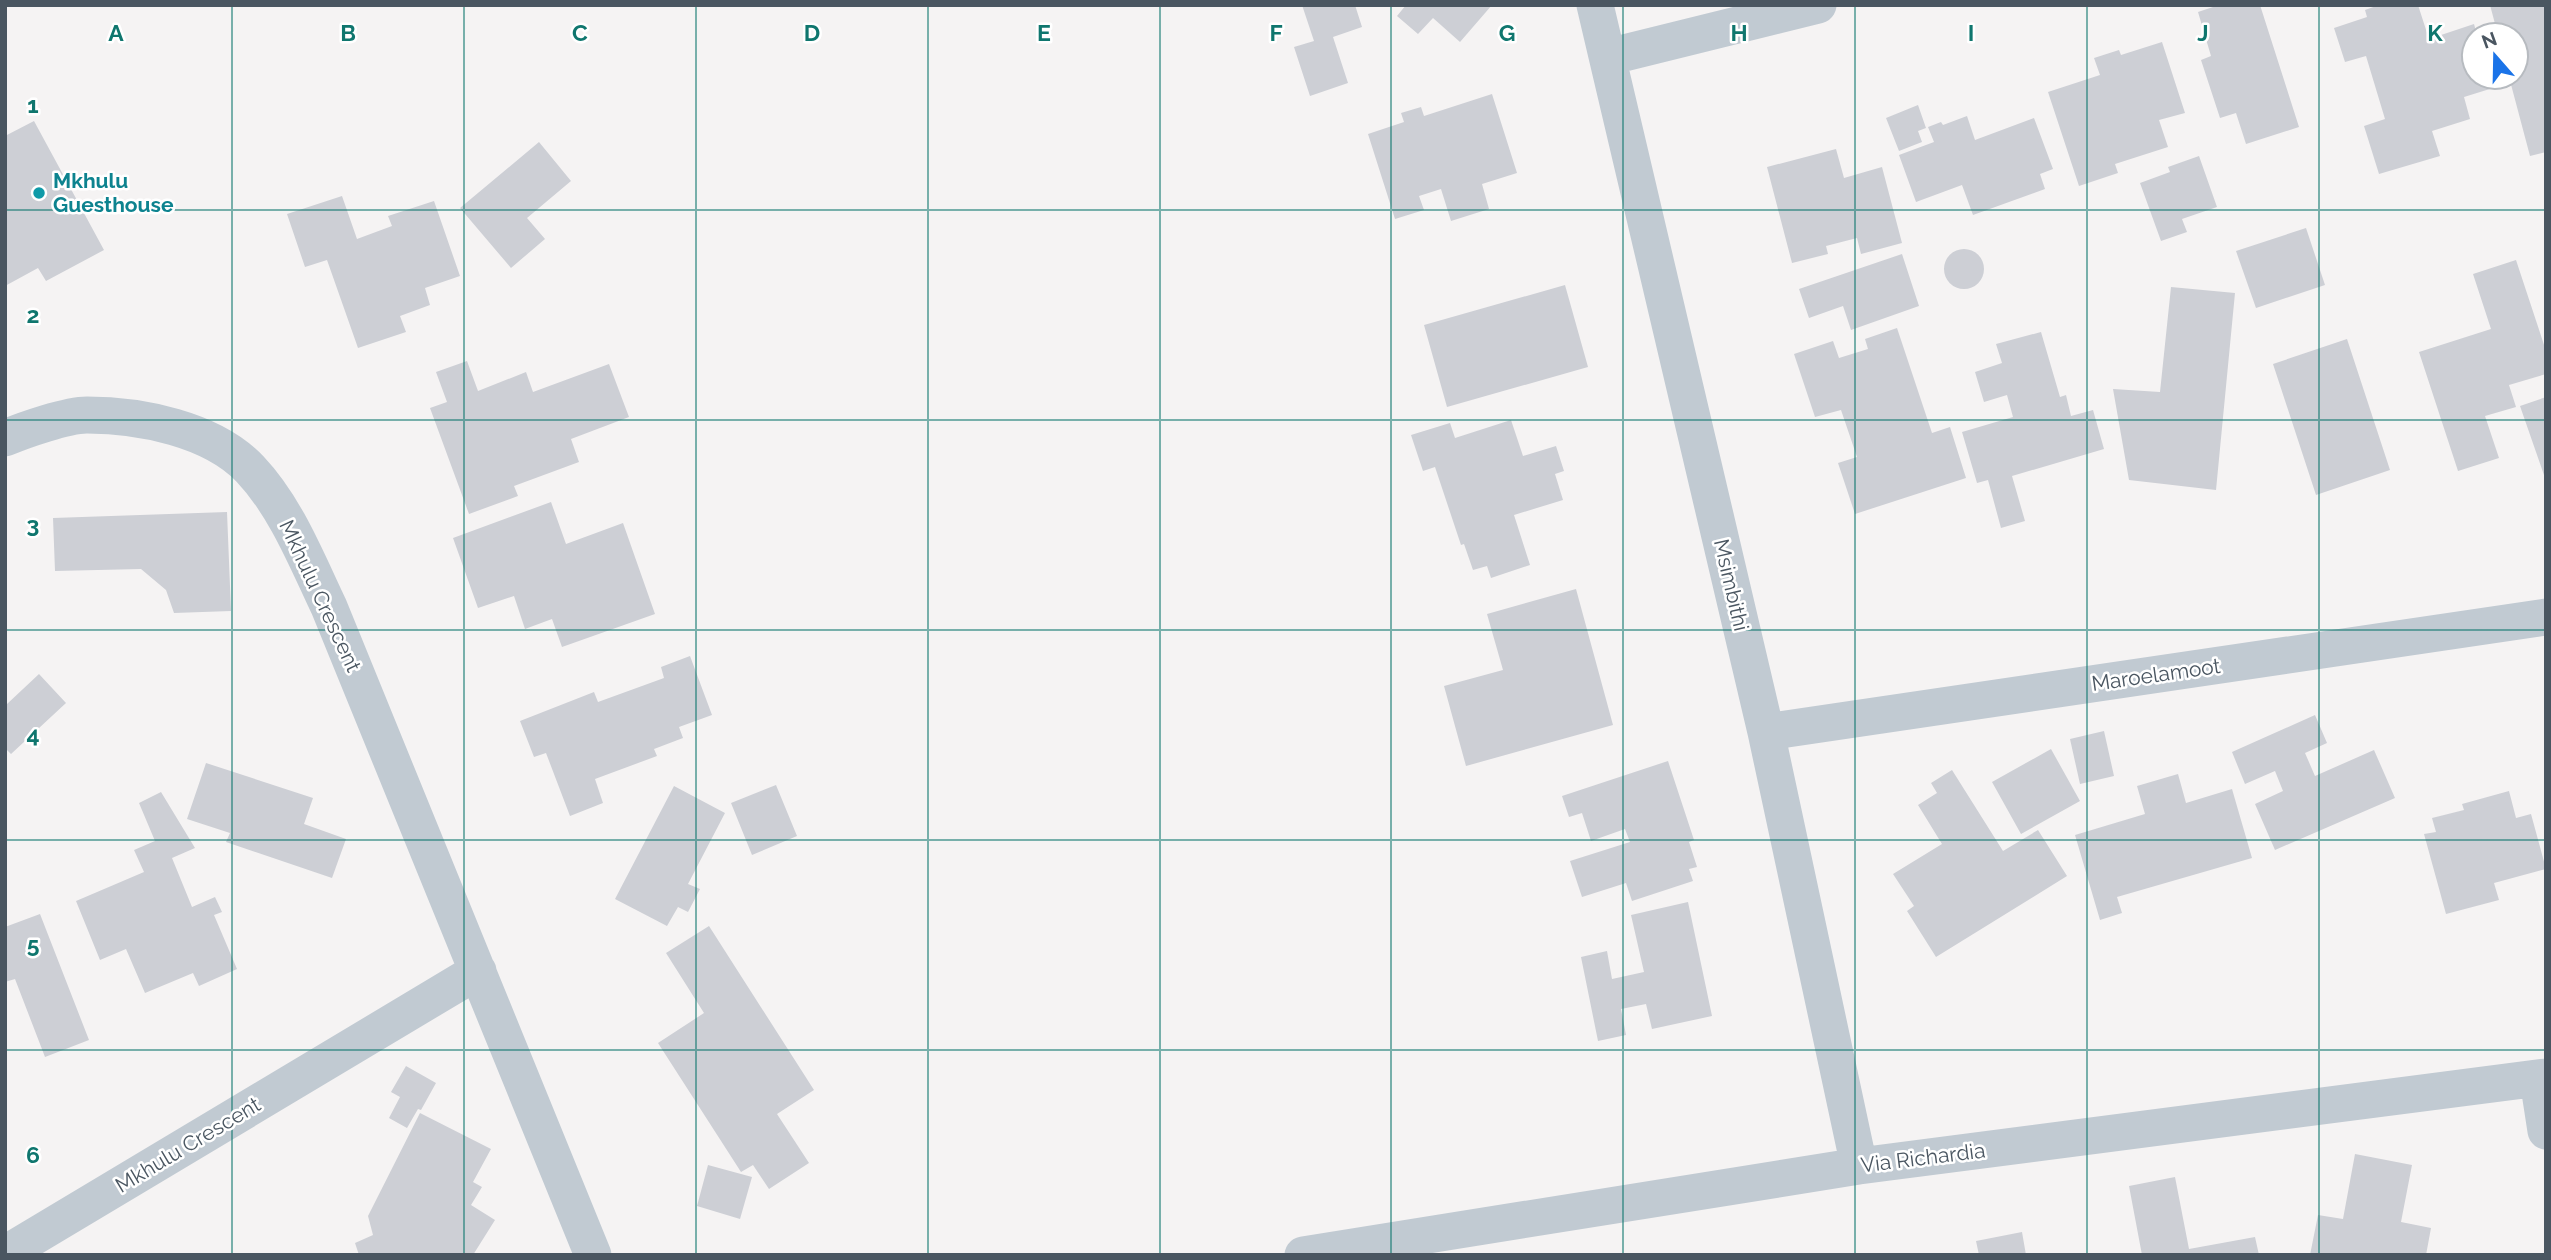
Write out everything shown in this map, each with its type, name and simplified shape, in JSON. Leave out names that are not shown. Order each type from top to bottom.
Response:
[{"type":"street","name":"Msimbithi","points":[[1595,5],[1766,732],[1859,1166]]},
{"type":"street","points":[[1608,57],[1818,5]]},
{"type":"street","name":"Mkhulu Crescent","points":[[5,438],[84,415],[148,419],[212,441],[250,468],[287,519],[329,607],[593,1255]]},
{"type":"street","name":"Maroelamoot","points":[[1766,732],[2546,617]]},
{"type":"street","name":"Mkhulu Crescent","points":[[5,1254],[478,971]]},
{"type":"street","points":[[2542,1078],[2546,1131]]},
{"type":"street","name":"Via Richardia","points":[[1303,1255],[1859,1166],[2542,1078]]},
{"type":"building","points":[[1302,5],[1355,5],[1362,27],[1333,37],[1348,83],[1310,96],[1294,47],[1314,41]]},
{"type":"building","points":[[1406,5],[1492,5],[1460,42],[1433,18],[1418,34],[1397,16]]},
{"type":"building","points":[[2219,5],[2260,5],[2299,127],[2246,144],[2236,113],[2220,118],[2201,60],[2211,56],[2198,12]]},
{"type":"building","points":[[2379,5],[2418,5],[2429,39],[2460,29],[2460,91],[2483,91],[2464,97],[2470,119],[2432,131],[2440,156],[2379,174],[2364,126],[2385,119],[2366,56],[2345,62],[2334,28],[2367,17],[2365,10]]},
{"type":"building","points":[[2490,5],[2546,5],[2546,152],[2530,156],[2513,91],[2530,91],[2530,21],[2494,21]]},
{"type":"building","points":[[2162,42],[2185,113],[2159,120],[2168,147],[2115,164],[2118,173],[2079,186],[2048,92],[2100,75],[2094,58],[2119,50],[2121,55]]},
{"type":"building","points":[[1492,94],[1517,173],[1482,184],[1489,209],[1451,221],[1441,189],[1419,196],[1424,210],[1395,219],[1368,134],[1404,122],[1401,113],[1421,107],[1424,116]]},
{"type":"building","points":[[1918,105],[1926,128],[1918,131],[1922,142],[1899,151],[1886,118]]},
{"type":"building","points":[[1967,116],[1975,140],[2034,118],[2053,169],[2040,174],[2045,189],[1973,215],[1962,185],[1916,202],[1899,155],[1934,142],[1928,127],[1941,122],[1943,125]]},
{"type":"building","name":"Mkhulu Guesthouse","points":[[34,121],[104,250],[46,281],[38,268],[5,286],[5,136]]},
{"type":"building","points":[[539,142],[571,181],[527,218],[545,239],[511,268],[460,208]]},
{"type":"building","points":[[1836,149],[1844,178],[1882,167],[1902,243],[1861,254],[1857,238],[1826,246],[1828,254],[1792,263],[1767,167]]},
{"type":"building","points":[[2199,156],[2217,207],[2182,219],[2187,232],[2161,241],[2140,183],[2170,172],[2168,167]]},
{"type":"building","points":[[342,196],[357,239],[392,226],[388,216],[434,201],[460,276],[425,288],[430,305],[400,316],[406,332],[358,348],[327,260],[305,267],[287,214]]},
{"type":"building","points":[[2306,228],[2325,285],[2256,308],[2236,251]]},
{"type":"building","points":[[1964,249],[1972,250],[1978,255],[1983,261],[1983,277],[1978,283],[1972,288],[1964,289],[1956,288],[1950,283],[1945,277],[1944,269],[1945,261],[1950,255],[1956,250]]},
{"type":"building","points":[[1902,254],[1919,306],[1851,330],[1843,306],[1809,318],[1799,289]]},
{"type":"building","points":[[2516,260],[2546,351],[2546,374],[2509,385],[2516,407],[2485,416],[2499,458],[2458,471],[2419,352],[2491,329],[2473,274]]},
{"type":"building","points":[[1565,285],[1588,367],[1447,407],[1424,325]]},
{"type":"building","points":[[2171,287],[2235,293],[2216,490],[2129,480],[2113,389],[2160,392]]},
{"type":"building","points":[[1897,328],[1932,433],[1950,427],[1966,478],[1855,514],[1838,463],[1857,457],[1841,410],[1815,417],[1794,354],[1833,341],[1839,358],[1868,349],[1865,339]]},
{"type":"building","points":[[2041,332],[2060,397],[2066,395],[2071,416],[2093,410],[2104,449],[2012,476],[2025,521],[2001,528],[1988,480],[1977,483],[1962,432],[2013,417],[2007,395],[1984,402],[1975,372],[2002,363],[1996,344]]},
{"type":"building","points":[[2347,339],[2390,470],[2316,495],[2273,364]]},
{"type":"building","points":[[467,361],[478,391],[526,372],[533,392],[609,364],[629,417],[571,439],[579,462],[514,486],[518,496],[469,514],[430,408],[447,402],[436,372]]},
{"type":"building","points":[[2546,397],[2546,478],[2545,478],[2520,406]]},
{"type":"building","points":[[1511,420],[1523,456],[1556,446],[1564,471],[1555,474],[1563,500],[1514,515],[1530,565],[1491,578],[1487,566],[1473,570],[1464,544],[1461,545],[1435,467],[1423,471],[1411,435],[1450,423],[1455,438]]},
{"type":"building","points":[[551,502],[566,544],[623,523],[655,614],[562,647],[552,619],[525,629],[514,596],[478,608],[453,538]]},
{"type":"building","points":[[227,512],[231,611],[174,613],[166,590],[141,569],[55,571],[53,518]]},
{"type":"building","points":[[1576,589],[1613,725],[1466,766],[1444,686],[1503,670],[1487,614]]},
{"type":"building","points":[[690,656],[712,715],[679,727],[683,738],[654,749],[657,756],[595,779],[603,803],[570,816],[546,753],[534,757],[520,721],[594,692],[598,702],[664,678],[661,667]]},
{"type":"building","points":[[39,674],[66,703],[11,754],[5,748],[5,702],[7,704]]},
{"type":"building","points":[[2315,715],[2327,743],[2305,753],[2315,776],[2374,750],[2395,798],[2275,850],[2255,804],[2283,791],[2275,771],[2245,784],[2232,752]]},
{"type":"building","points":[[2104,731],[2114,776],[2080,784],[2070,739]]},
{"type":"building","points":[[2051,749],[2080,801],[2021,834],[1992,782]]},
{"type":"building","points":[[1668,761],[1694,840],[1689,842],[1697,867],[1689,869],[1693,881],[1632,901],[1626,883],[1582,897],[1570,861],[1630,842],[1625,829],[1591,841],[1582,813],[1569,817],[1562,796]]},
{"type":"building","points":[[206,763],[313,798],[304,824],[346,839],[332,878],[226,842],[230,833],[187,819]]},
{"type":"building","points":[[1952,770],[2003,851],[2038,830],[2067,876],[1936,957],[1907,911],[1914,906],[1893,874],[1942,844],[1918,805],[1937,793],[1931,783]]},
{"type":"building","points":[[2178,774],[2186,803],[2232,789],[2252,858],[2117,897],[2122,913],[2100,920],[2075,835],[2145,814],[2137,786]]},
{"type":"building","points":[[776,785],[797,836],[752,855],[731,803]]},
{"type":"building","points":[[674,786],[725,813],[688,884],[700,889],[688,912],[678,907],[667,926],[615,899]]},
{"type":"building","points":[[2509,791],[2516,818],[2531,814],[2546,869],[2494,883],[2499,900],[2446,914],[2424,834],[2436,832],[2432,818],[2464,810],[2462,804]]},
{"type":"building","points":[[161,792],[195,848],[172,858],[192,907],[215,897],[222,912],[214,915],[237,969],[199,986],[193,973],[145,993],[126,949],[100,960],[76,901],[144,872],[134,850],[155,841],[139,803]]},
{"type":"building","points":[[1688,902],[1712,1016],[1652,1029],[1646,1004],[1621,1009],[1626,1035],[1598,1041],[1581,957],[1607,951],[1612,979],[1644,972],[1631,915]]},
{"type":"building","points":[[40,914],[89,1040],[45,1057],[15,979],[5,982],[5,927]]},
{"type":"building","points":[[709,926],[814,1090],[777,1114],[809,1163],[769,1189],[753,1165],[741,1172],[658,1043],[704,1013],[666,953]]},
{"type":"building","points":[[406,1066],[436,1083],[407,1128],[389,1118],[400,1097],[391,1092]]},
{"type":"building","points":[[420,1113],[491,1149],[473,1182],[482,1187],[471,1205],[495,1220],[473,1255],[359,1255],[355,1243],[373,1235],[368,1216]]},
{"type":"building","points":[[2355,1154],[2412,1165],[2401,1222],[2431,1228],[2426,1255],[2310,1255],[2318,1215],[2343,1219]]},
{"type":"building","points":[[708,1165],[752,1177],[740,1219],[697,1206]]},
{"type":"building","points":[[2175,1177],[2189,1249],[2255,1237],[2259,1255],[2142,1255],[2129,1186]]},
{"type":"building","points":[[2022,1232],[2026,1255],[1979,1255],[1976,1241]]},
{"type":"place","name":"Mkhulu Guesthouse","points":[[39,193]]}]
